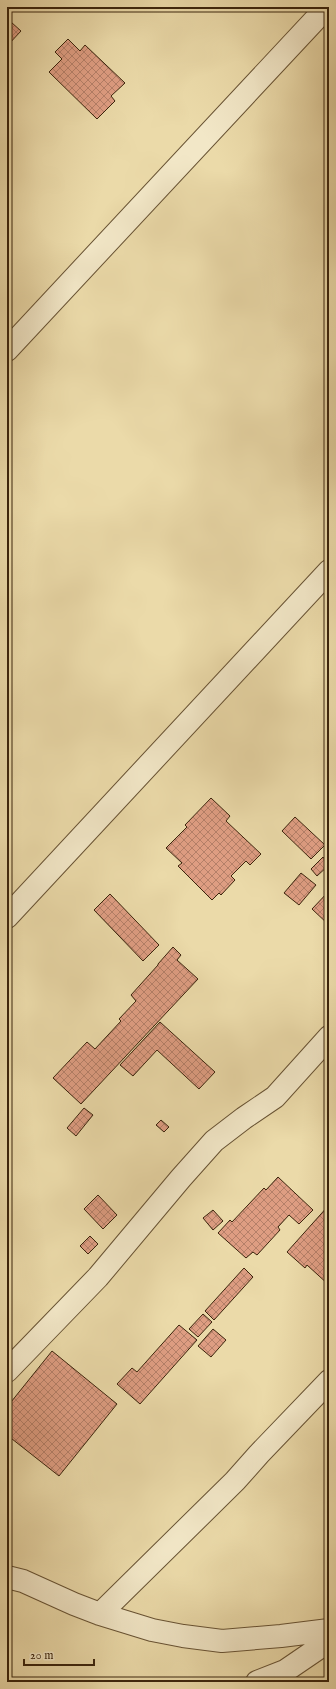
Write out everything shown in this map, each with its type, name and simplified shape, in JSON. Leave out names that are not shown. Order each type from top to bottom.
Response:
[{"type":"street","points":[[7,350],[327,7]]},
{"type":"street","points":[[7,917],[329,571]]},
{"type":"street","points":[[7,1371],[98,1277],[214,1141],[275,1097],[329,1037]]},
{"type":"street","points":[[100,1614],[235,1481],[329,1381]]},
{"type":"street","points":[[7,1577],[23,1581],[100,1614],[152,1630],[222,1641],[329,1630]]},
{"type":"street","points":[[257,1682],[285,1671],[329,1640]]},
{"type":"building","points":[[11,22],[21,31],[7,46],[7,26]]},
{"type":"building","points":[[68,39],[80,51],[85,45],[125,83],[111,96],[115,101],[97,119],[49,72],[62,59],[55,52]]},
{"type":"building","points":[[211,798],[230,816],[226,821],[261,854],[250,865],[246,861],[231,876],[235,880],[221,895],[219,893],[212,900],[178,866],[182,863],[166,848],[187,827],[185,825]]},
{"type":"building","points":[[295,817],[325,845],[311,859],[282,831]]},
{"type":"building","points":[[323,857],[329,865],[317,876],[311,869]]},
{"type":"building","points":[[301,873],[316,885],[299,905],[284,893]]},
{"type":"building","points":[[329,891],[329,925],[312,909]]},
{"type":"building","points":[[110,894],[159,945],[143,961],[94,910]]},
{"type":"building","points":[[173,947],[181,955],[177,960],[198,979],[81,1104],[53,1078],[87,1042],[95,1049],[121,1021],[119,1019],[136,1001],[131,995]]},
{"type":"building","points":[[160,1022],[215,1072],[199,1089],[157,1050],[133,1076],[120,1065]]},
{"type":"building","points":[[84,1108],[93,1115],[76,1136],[67,1128]]},
{"type":"building","points":[[161,1120],[169,1127],[164,1132],[156,1125]]},
{"type":"building","points":[[278,1177],[313,1210],[299,1224],[289,1215],[278,1227],[280,1230],[257,1255],[253,1252],[246,1258],[218,1233],[230,1220],[232,1222],[264,1188],[266,1190]]},
{"type":"building","points":[[98,1195],[117,1215],[103,1229],[84,1209]]},
{"type":"building","points":[[329,1205],[329,1285],[307,1265],[305,1268],[287,1252]]},
{"type":"building","points":[[213,1210],[223,1221],[213,1230],[203,1218]]},
{"type":"building","points":[[90,1236],[98,1244],[88,1254],[80,1246]]},
{"type":"building","points":[[244,1268],[253,1277],[214,1320],[205,1311]]},
{"type":"building","points":[[203,1314],[212,1322],[198,1337],[189,1329]]},
{"type":"building","points":[[179,1325],[197,1340],[140,1404],[117,1384],[132,1368],[137,1372]]},
{"type":"building","points":[[213,1329],[226,1340],[211,1357],[198,1346]]},
{"type":"building","points":[[52,1351],[117,1404],[59,1476],[7,1435],[7,1407]]}]
